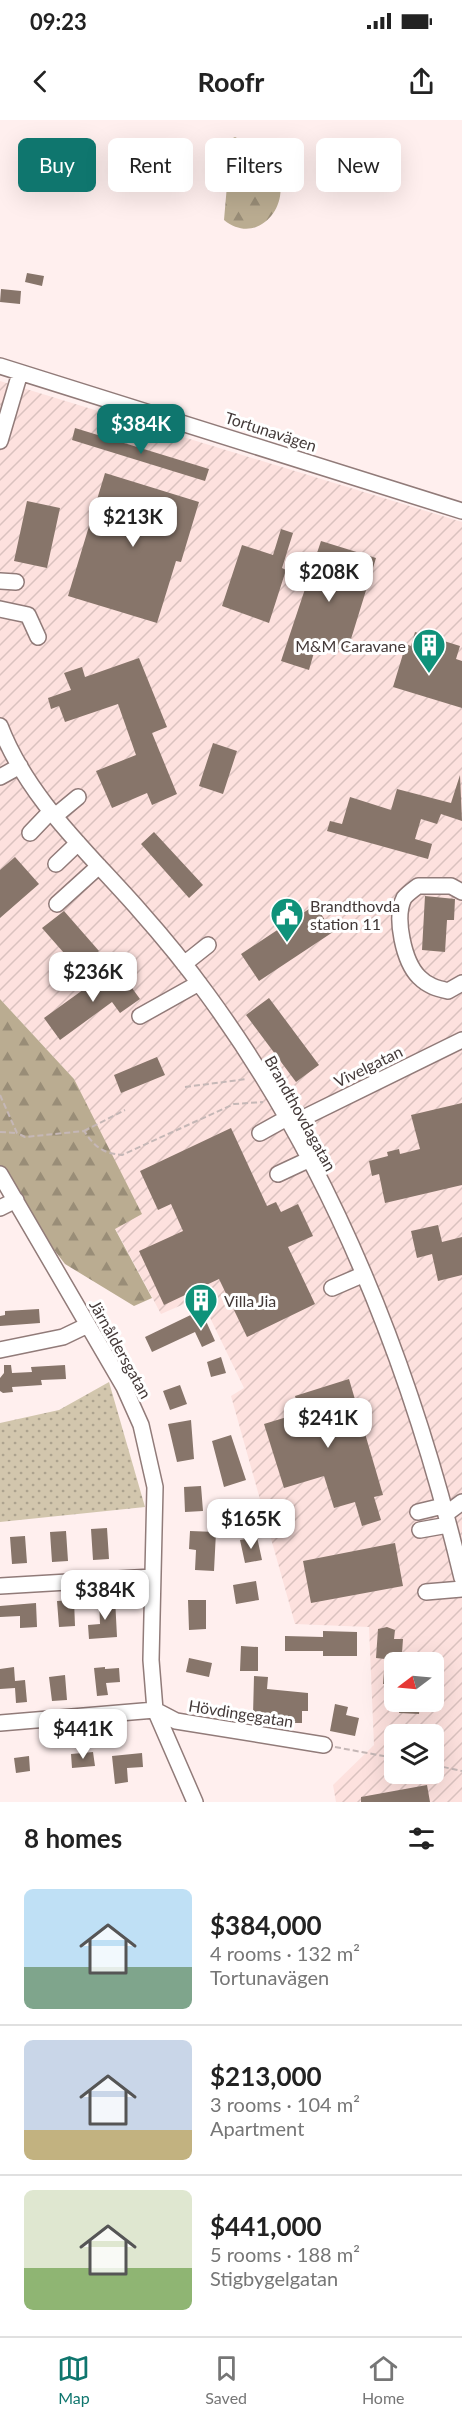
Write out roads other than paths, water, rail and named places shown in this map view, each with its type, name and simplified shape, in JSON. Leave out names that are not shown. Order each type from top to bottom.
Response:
[{"type":"street","name":"Tortunavägen","points":[[0,366],[462,511]]},
{"type":"street","points":[[0,441],[20,373]]},
{"type":"street","points":[[0,581],[16,582]]},
{"type":"street","points":[[0,609],[28,615],[38,637]]},
{"type":"street","name":"Brandthovdagatan","points":[[0,726],[20,766],[53,814],[199,983],[229,1024],[289,1121],[362,1275],[415,1409],[462,1578]]},
{"type":"street","points":[[0,777],[20,766]]},
{"type":"street","points":[[30,833],[78,797]]},
{"type":"street","points":[[56,864],[78,843]]},
{"type":"street","points":[[57,904],[99,866]]},
{"type":"street","points":[[462,892],[451,886],[418,886],[404,898],[400,921],[402,942],[417,976],[432,987],[448,991],[462,983]]},
{"type":"street","points":[[184,964],[208,945]]},
{"type":"street","points":[[140,1016],[199,983]]},
{"type":"street","name":"Vivelgatan","points":[[260,1133],[462,1040]]},
{"type":"street","points":[[278,1174],[308,1160]]},
{"type":"street","name":"Järnåldersgatan","points":[[0,1174],[130,1398],[150,1456],[155,1487],[151,1660],[155,1710],[195,1802]]},
{"type":"street","points":[[0,1208],[16,1200]]},
{"type":"street","points":[[333,1288],[362,1275]]},
{"type":"street","points":[[0,1350],[63,1336],[88,1325]]},
{"type":"street","points":[[420,1530],[446,1515],[462,1502]]},
{"type":"street","points":[[418,1512],[446,1515]]},
{"type":"street","points":[[0,1586],[152,1576]]},
{"type":"street","points":[[426,1592],[462,1589]]},
{"type":"street","points":[[0,1723],[155,1710]]},
{"type":"street","name":"Hövdingegatan","points":[[155,1710],[176,1721],[324,1745]]},
{"type":"place","name":"M&M Caravane","points":[[429,674]]},
{"type":"place","name":"Brandthovda station 11","points":[[287,943]]},
{"type":"place","name":"Villa Jia","points":[[201,1329]]}]
